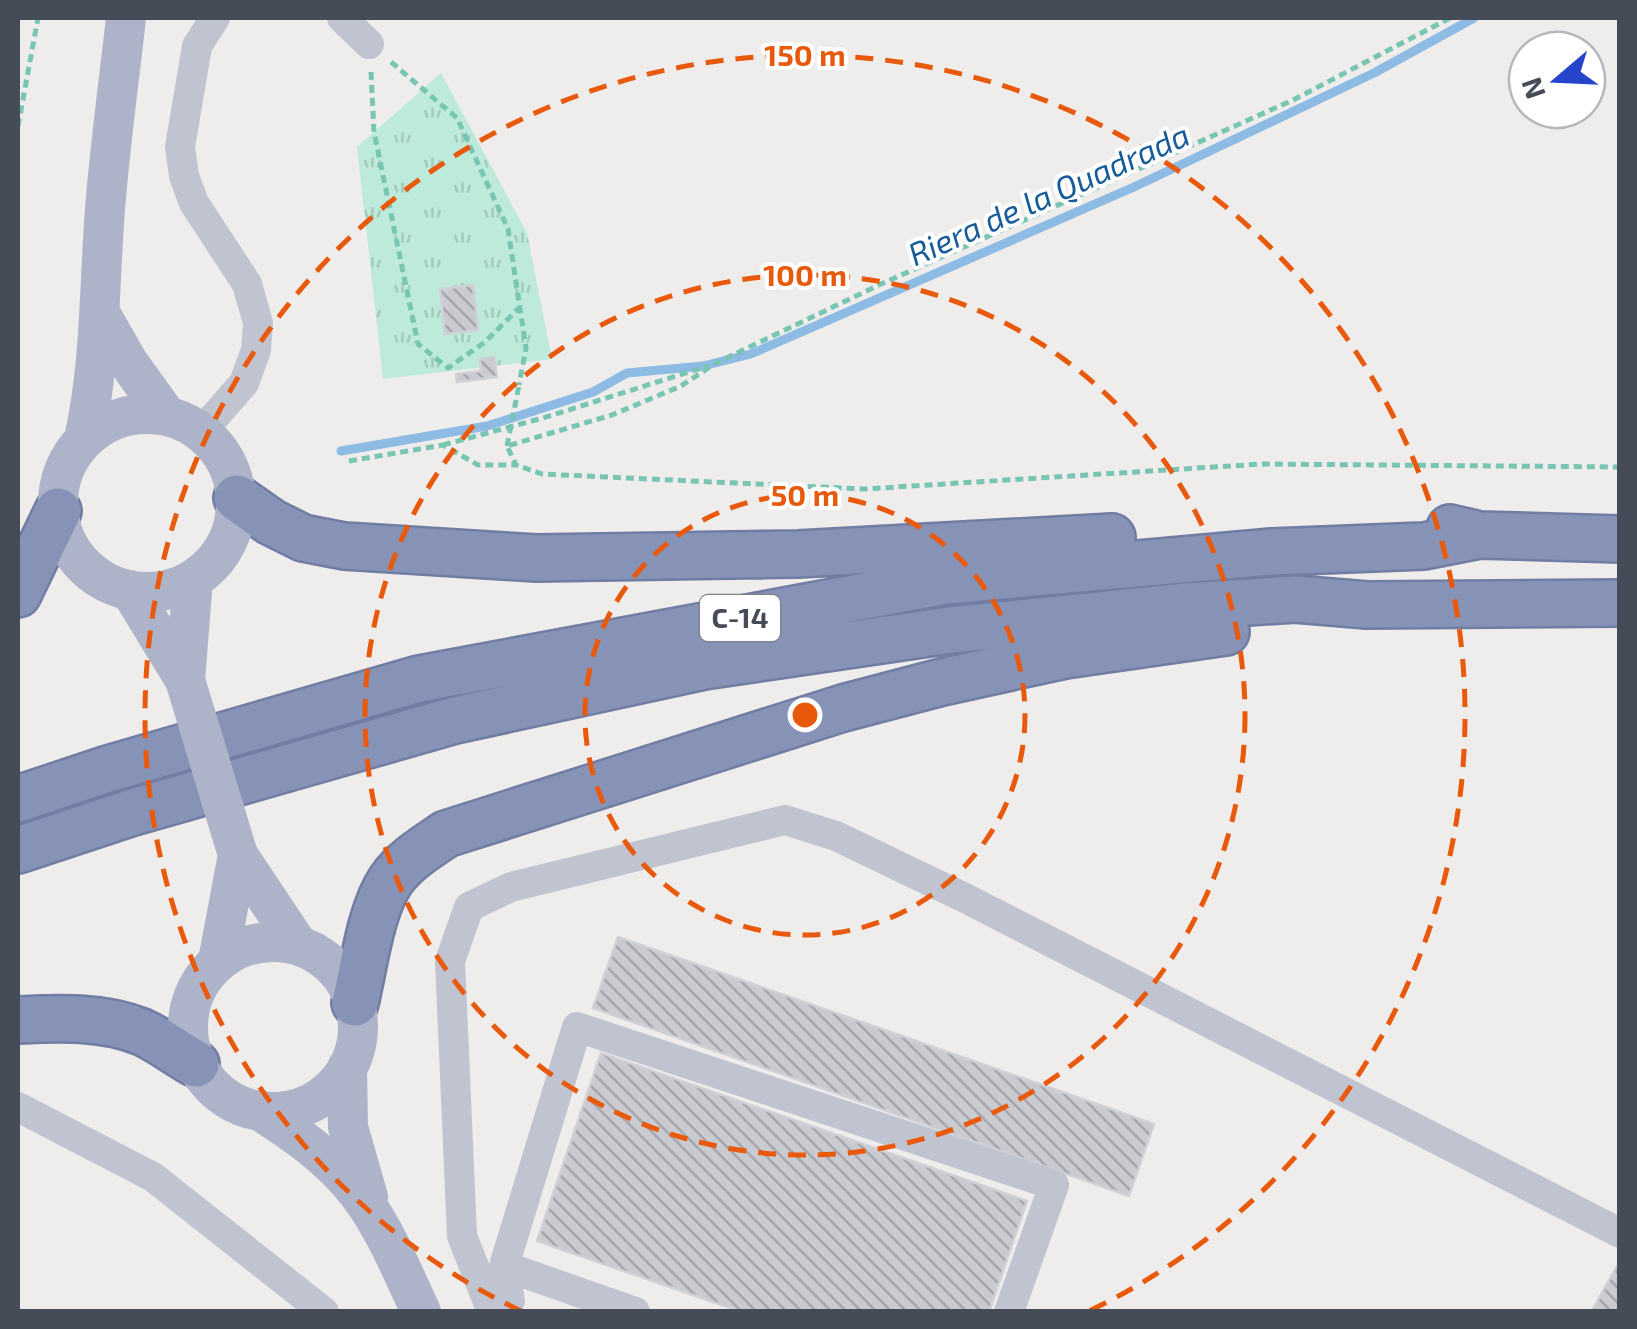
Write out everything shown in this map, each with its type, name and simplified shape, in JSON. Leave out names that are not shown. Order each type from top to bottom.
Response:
[{"type":"highway","points":[[237,498],[303,538],[344,546],[536,558],[798,554],[1264,528],[1438,526],[1480,535]]},
{"type":"highway","points":[[18,594],[58,511]]},
{"type":"highway","name":"C-14","points":[[18,799],[419,679],[946,581],[1272,552],[1424,546],[1480,535],[1620,540]]},
{"type":"highway","name":"C-14","points":[[18,850],[130,813],[455,720],[704,666],[950,630],[1187,606],[1295,599],[1367,606],[1620,603]]},
{"type":"highway","points":[[355,1003],[376,912],[391,880],[416,854],[446,834],[825,713],[942,682],[1065,654],[1288,624],[1367,606]]},
{"type":"highway","points":[[18,1020],[113,1022],[144,1033],[196,1064]]},
{"type":"main road","points":[[84,439],[92,402],[105,209],[126,18]]},
{"type":"main road","points":[[100,313],[128,362],[166,415]]},
{"type":"main road","points":[[136,414],[166,415],[202,432],[220,450],[232,473],[237,498],[235,522],[226,545],[212,564],[194,580],[152,592],[130,590],[103,580],[81,563],[66,539],[58,511],[60,485],[68,460],[84,439],[108,422],[136,414]]},
{"type":"main road","points":[[185,680],[194,580]]},
{"type":"main road","points":[[130,590],[185,680],[238,854],[298,944]]},
{"type":"main road","points":[[218,961],[238,854]]},
{"type":"main road","points":[[262,1112],[290,1111],[316,1101],[338,1083],[352,1058],[358,1031],[355,1003],[343,977],[323,957],[298,944],[270,941],[242,946],[218,961],[200,982],[189,1008],[188,1037],[196,1064],[212,1087],[235,1104],[262,1112],[298,1135],[350,1183],[376,1220]]},
{"type":"main road","points":[[347,1068],[348,1126],[356,1160],[376,1220],[421,1312]]},
{"type":"street","points":[[202,432],[244,383],[256,350],[258,323],[247,284],[194,203],[184,176],[180,148],[197,46],[215,18]]},
{"type":"street","points":[[342,18],[370,44]]},
{"type":"street","points":[[1009,1312],[1054,1186],[578,1027],[504,1266],[510,1301],[492,1311],[462,1236],[450,960],[470,907],[510,887],[785,820],[836,836],[965,898],[1620,1232]]},
{"type":"street","points":[[18,1107],[153,1177],[324,1312]]},
{"type":"street","points":[[504,1266],[635,1312]]},
{"type":"path","points":[[18,126],[38,18]]},
{"type":"path","points":[[507,446],[612,416],[681,386],[716,363],[879,285],[1292,100],[1450,18]]},
{"type":"path","points":[[370,44],[374,132],[418,344],[448,368],[485,342],[520,307]]},
{"type":"path","points":[[370,44],[457,118],[508,229],[526,348],[507,446],[516,465]]},
{"type":"path","points":[[349,460],[444,446],[716,363]]},
{"type":"path","points":[[444,446],[478,465],[516,465],[542,474],[864,489],[1262,464],[1620,467]]},
{"type":"green space","points":[[441,73],[527,233],[552,359],[383,379],[357,147]]},
{"type":"building","points":[[473,285],[478,330],[445,334],[440,289]]},
{"type":"building","points":[[494,357],[497,377],[457,382],[456,374],[481,371],[480,359]]},
{"type":"building","points":[[618,937],[1154,1124],[1129,1196],[593,1008]]},
{"type":"building","points":[[601,1053],[1027,1201],[989,1312],[742,1312],[537,1241]]},
{"type":"building","points":[[1620,1261],[1620,1312],[1591,1312]]},
{"type":"waterway","name":"Riera de la Quadrada","points":[[341,451],[487,426],[593,392],[627,373],[703,366],[751,354],[1134,187],[1374,73],[1474,18]]}]
